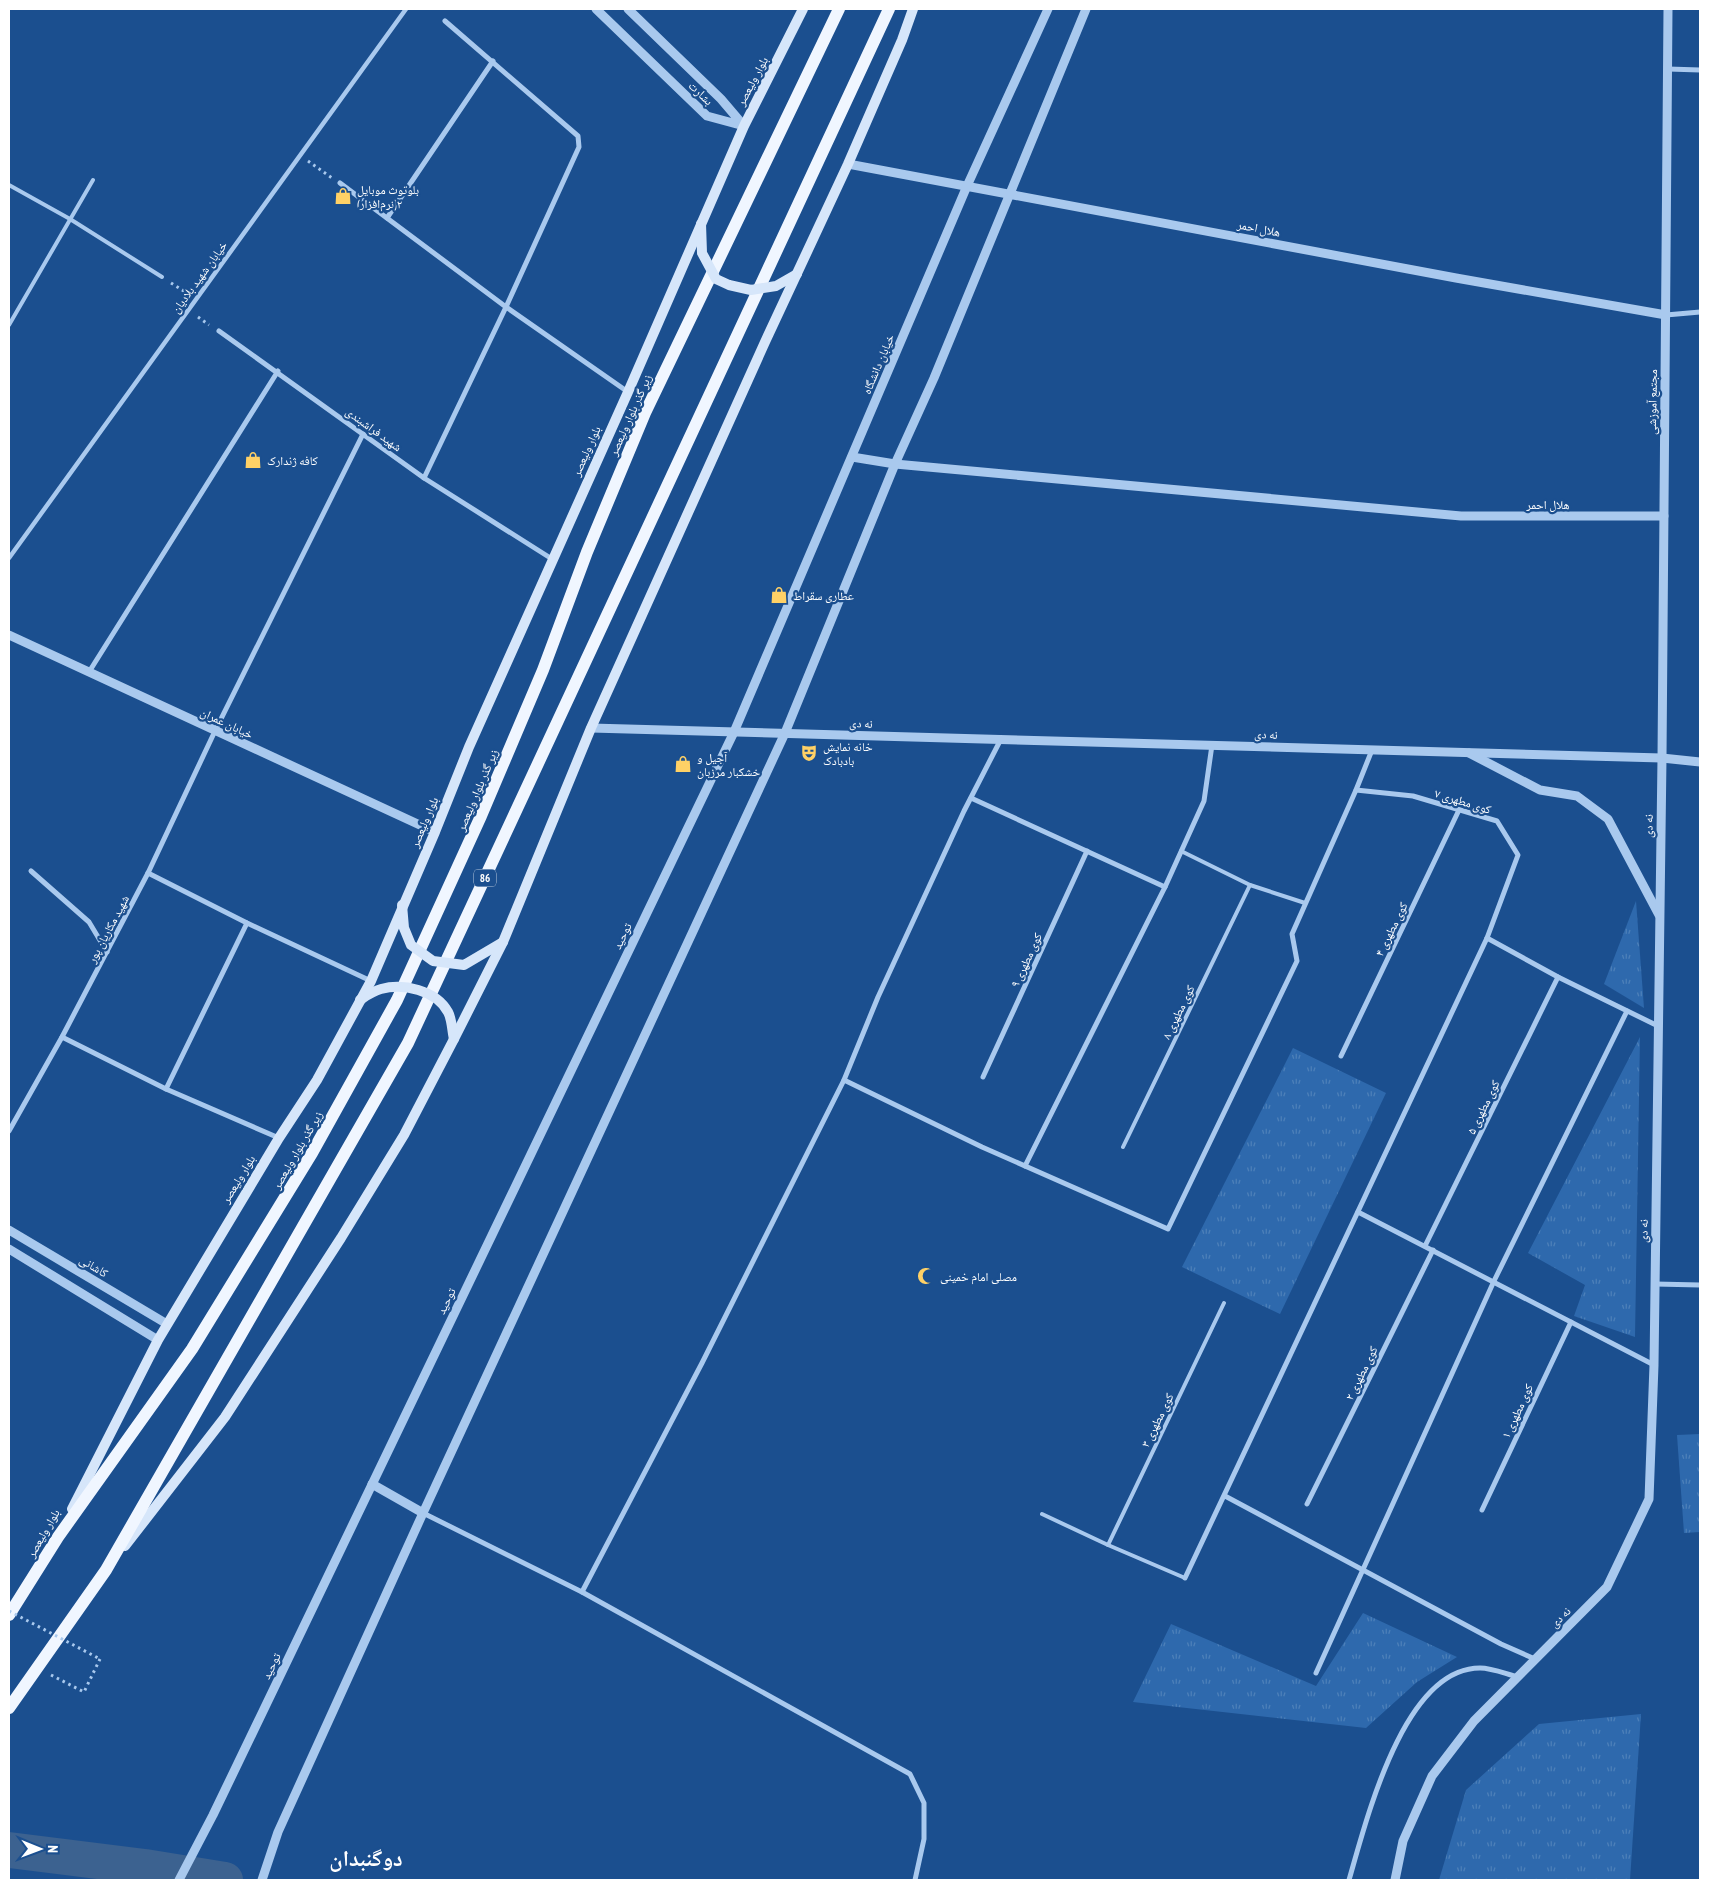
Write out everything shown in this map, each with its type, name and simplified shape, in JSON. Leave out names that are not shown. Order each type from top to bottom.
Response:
[{"type":"main road","name":"بلوار ولیعصر","points":[[9,1613],[58,1537],[167,1324],[278,1138],[317,1080],[371,981],[402,905],[436,832],[469,747],[628,392],[744,126],[803,9]]},
{"type":"main road","name":"زیر گذر بلوار ولیعصر","points":[[58,1537],[192,1349],[312,1153],[396,1000],[489,798],[543,670],[587,552],[645,412],[839,9]]},
{"type":"main road","name":"86","points":[[9,1708],[106,1570],[408,1043],[888,9]]},
{"type":"main road","points":[[106,1570],[226,1417],[341,1238],[399,1143],[454,1039],[503,942],[591,728],[848,164],[902,40],[913,9]]},
{"type":"main road","points":[[701,224],[702,253],[716,279],[751,290],[776,286],[797,274]]},
{"type":"main road","points":[[402,905],[404,928],[411,945],[433,961],[464,966],[503,942]]},
{"type":"main road","points":[[360,1000],[378,990],[393,987],[421,991],[435,998],[448,1012],[454,1039]]},
{"type":"street","name":"خیابان شهید بلادیان","points":[[9,558],[406,9]]},
{"type":"street","name":"بشارت","points":[[596,9],[707,116],[744,126]]},
{"type":"street","name":"بشارت","points":[[628,9],[721,98],[744,126]]},
{"type":"street","name":"خیابان دانشگاه","points":[[734,732],[968,186],[1048,9]]},
{"type":"street","points":[[262,1880],[278,1832],[422,1513],[784,733],[895,464],[934,378],[1086,9]]},
{"type":"street","name":"مجتمع آموزشی","points":[[1662,758],[1668,9]]},
{"type":"street","points":[[424,478],[580,147],[578,136],[445,21]]},
{"type":"street","points":[[387,218],[493,61]]},
{"type":"street","points":[[1668,69],[1700,70]]},
{"type":"street","name":"هلال احمر","points":[[848,164],[1666,315]]},
{"type":"street","points":[[340,183],[506,307],[628,392]]},
{"type":"street","points":[[1666,315],[1700,312]]},
{"type":"street","name":"شهید فراشبندی","points":[[219,331],[424,478],[552,559]]},
{"type":"street","points":[[88,672],[278,372]]},
{"type":"street","name":"شهید مکاریان پور","points":[[9,1131],[62,1038],[148,874],[215,731],[363,434]]},
{"type":"street","name":"هلال احمر","points":[[852,457],[895,464],[1461,516],[1664,516]]},
{"type":"street","name":"خیابان عمران","points":[[9,635],[436,832]]},
{"type":"street","name":"نه دی","points":[[591,728],[1662,758],[1654,1365],[1649,1499],[1607,1587],[1474,1721],[1432,1776],[1404,1841],[1395,1880]]},
{"type":"street","name":"توحید","points":[[179,1880],[734,732]]},
{"type":"street","points":[[582,1592],[702,1363],[844,1080],[882,988],[971,798],[1001,739]]},
{"type":"street","points":[[1025,1166],[1165,887],[1204,801],[1212,745]]},
{"type":"street","points":[[844,1080],[1025,1166],[1168,1230],[1297,961],[1292,934],[1372,750]]},
{"type":"street","points":[[1466,752],[1540,790],[1577,796],[1608,819],[1660,915]]},
{"type":"street","points":[[1662,758],[1700,762]]},
{"type":"street","name":"کوی مطهری ۷","points":[[1356,790],[1413,796],[1497,821],[1518,855],[1487,938]]},
{"type":"street","points":[[971,798],[1165,887]]},
{"type":"street","name":"کوی مطهری ۴","points":[[1341,1056],[1460,810]]},
{"type":"street","name":"کوی مطهری ۹","points":[[983,1077],[1087,851]]},
{"type":"street","points":[[31,871],[90,922],[107,952]]},
{"type":"street","points":[[148,874],[371,981]]},
{"type":"street","points":[[166,1089],[247,923]]},
{"type":"street","points":[[1185,1578],[1487,938],[1558,977],[1658,1026]]},
{"type":"street","name":"کوی مطهری ۵","points":[[1425,1246],[1558,977]]},
{"type":"street","points":[[1316,1673],[1494,1281],[1627,1011]]},
{"type":"street","points":[[62,1038],[166,1089],[278,1138]]},
{"type":"street","points":[[1358,1212],[1654,1365]]},
{"type":"street","name":"کاشانی","points":[[9,1230],[167,1324]]},
{"type":"street","points":[[9,1249],[158,1340]]},
{"type":"street","name":"کوی مطهری ۲","points":[[1307,1504],[1433,1250]]},
{"type":"street","points":[[1655,1284],[1700,1285]]},
{"type":"street","name":"کوی مطهری ۱","points":[[1482,1510],[1571,1322]]},
{"type":"street","points":[[372,1484],[422,1513],[582,1592],[910,1774],[924,1803],[924,1839],[915,1880]]},
{"type":"street","points":[[1225,1496],[1501,1644],[1535,1659]]},
{"type":"street","points":[[1349,1880],[1373,1796],[1397,1740],[1430,1692],[1455,1674],[1481,1668],[1518,1677]]},
{"type":"lane","points":[[9,325],[93,180]]},
{"type":"lane","points":[[9,185],[70,219],[162,278]]},
{"type":"lane","points":[[1181,851],[1250,885],[1305,903]]},
{"type":"lane","name":"کوی مطهری ۸","points":[[1123,1147],[1250,885]]},
{"type":"lane","name":"کوی مطهری ۳","points":[[1108,1545],[1224,1303]]},
{"type":"lane","points":[[1042,1514],[1185,1578]]},
{"type":"path","points":[[300,155],[340,183]]},
{"type":"path","points":[[162,278],[196,298]]},
{"type":"path","points":[[187,310],[219,331]]},
{"type":"path","points":[[9,1613],[100,1659],[84,1692],[37,1668]]},
{"type":"green space","points":[[1636,901],[1644,1008],[1604,984]]},
{"type":"green space","points":[[1640,1037],[1635,1337],[1574,1316],[1585,1285],[1528,1253]]},
{"type":"green space","points":[[1293,1048],[1386,1093],[1280,1314],[1182,1267]]},
{"type":"green space","points":[[1700,1434],[1700,1532],[1684,1533],[1677,1435]]},
{"type":"green space","points":[[1363,1613],[1457,1657],[1417,1682],[1366,1728],[1133,1702],[1171,1624],[1316,1686]]},
{"type":"green space","points":[[1641,1714],[1630,1880],[1439,1880],[1466,1790],[1539,1724]]},
{"type":"waterway","points":[[9,1850],[145,1867],[225,1880]]},
{"type":"place","name":"بلوتوث موبایل (نرم‌افزار)۲","points":[[343,196]]},
{"type":"place","name":"کافه ژندارک","points":[[253,460]]},
{"type":"place","name":"عطاری سقراط","points":[[779,595]]},
{"type":"place","name":"خانه نمایش بادبادک","points":[[809,753]]},
{"type":"place","name":"آجیل و خشکبار مرزبان","points":[[683,764]]},
{"type":"place","name":"مصلی امام خمینی","points":[[926,1276]]},
{"type":"district","name":"دوگنبدان","points":[[366,1858]]}]
